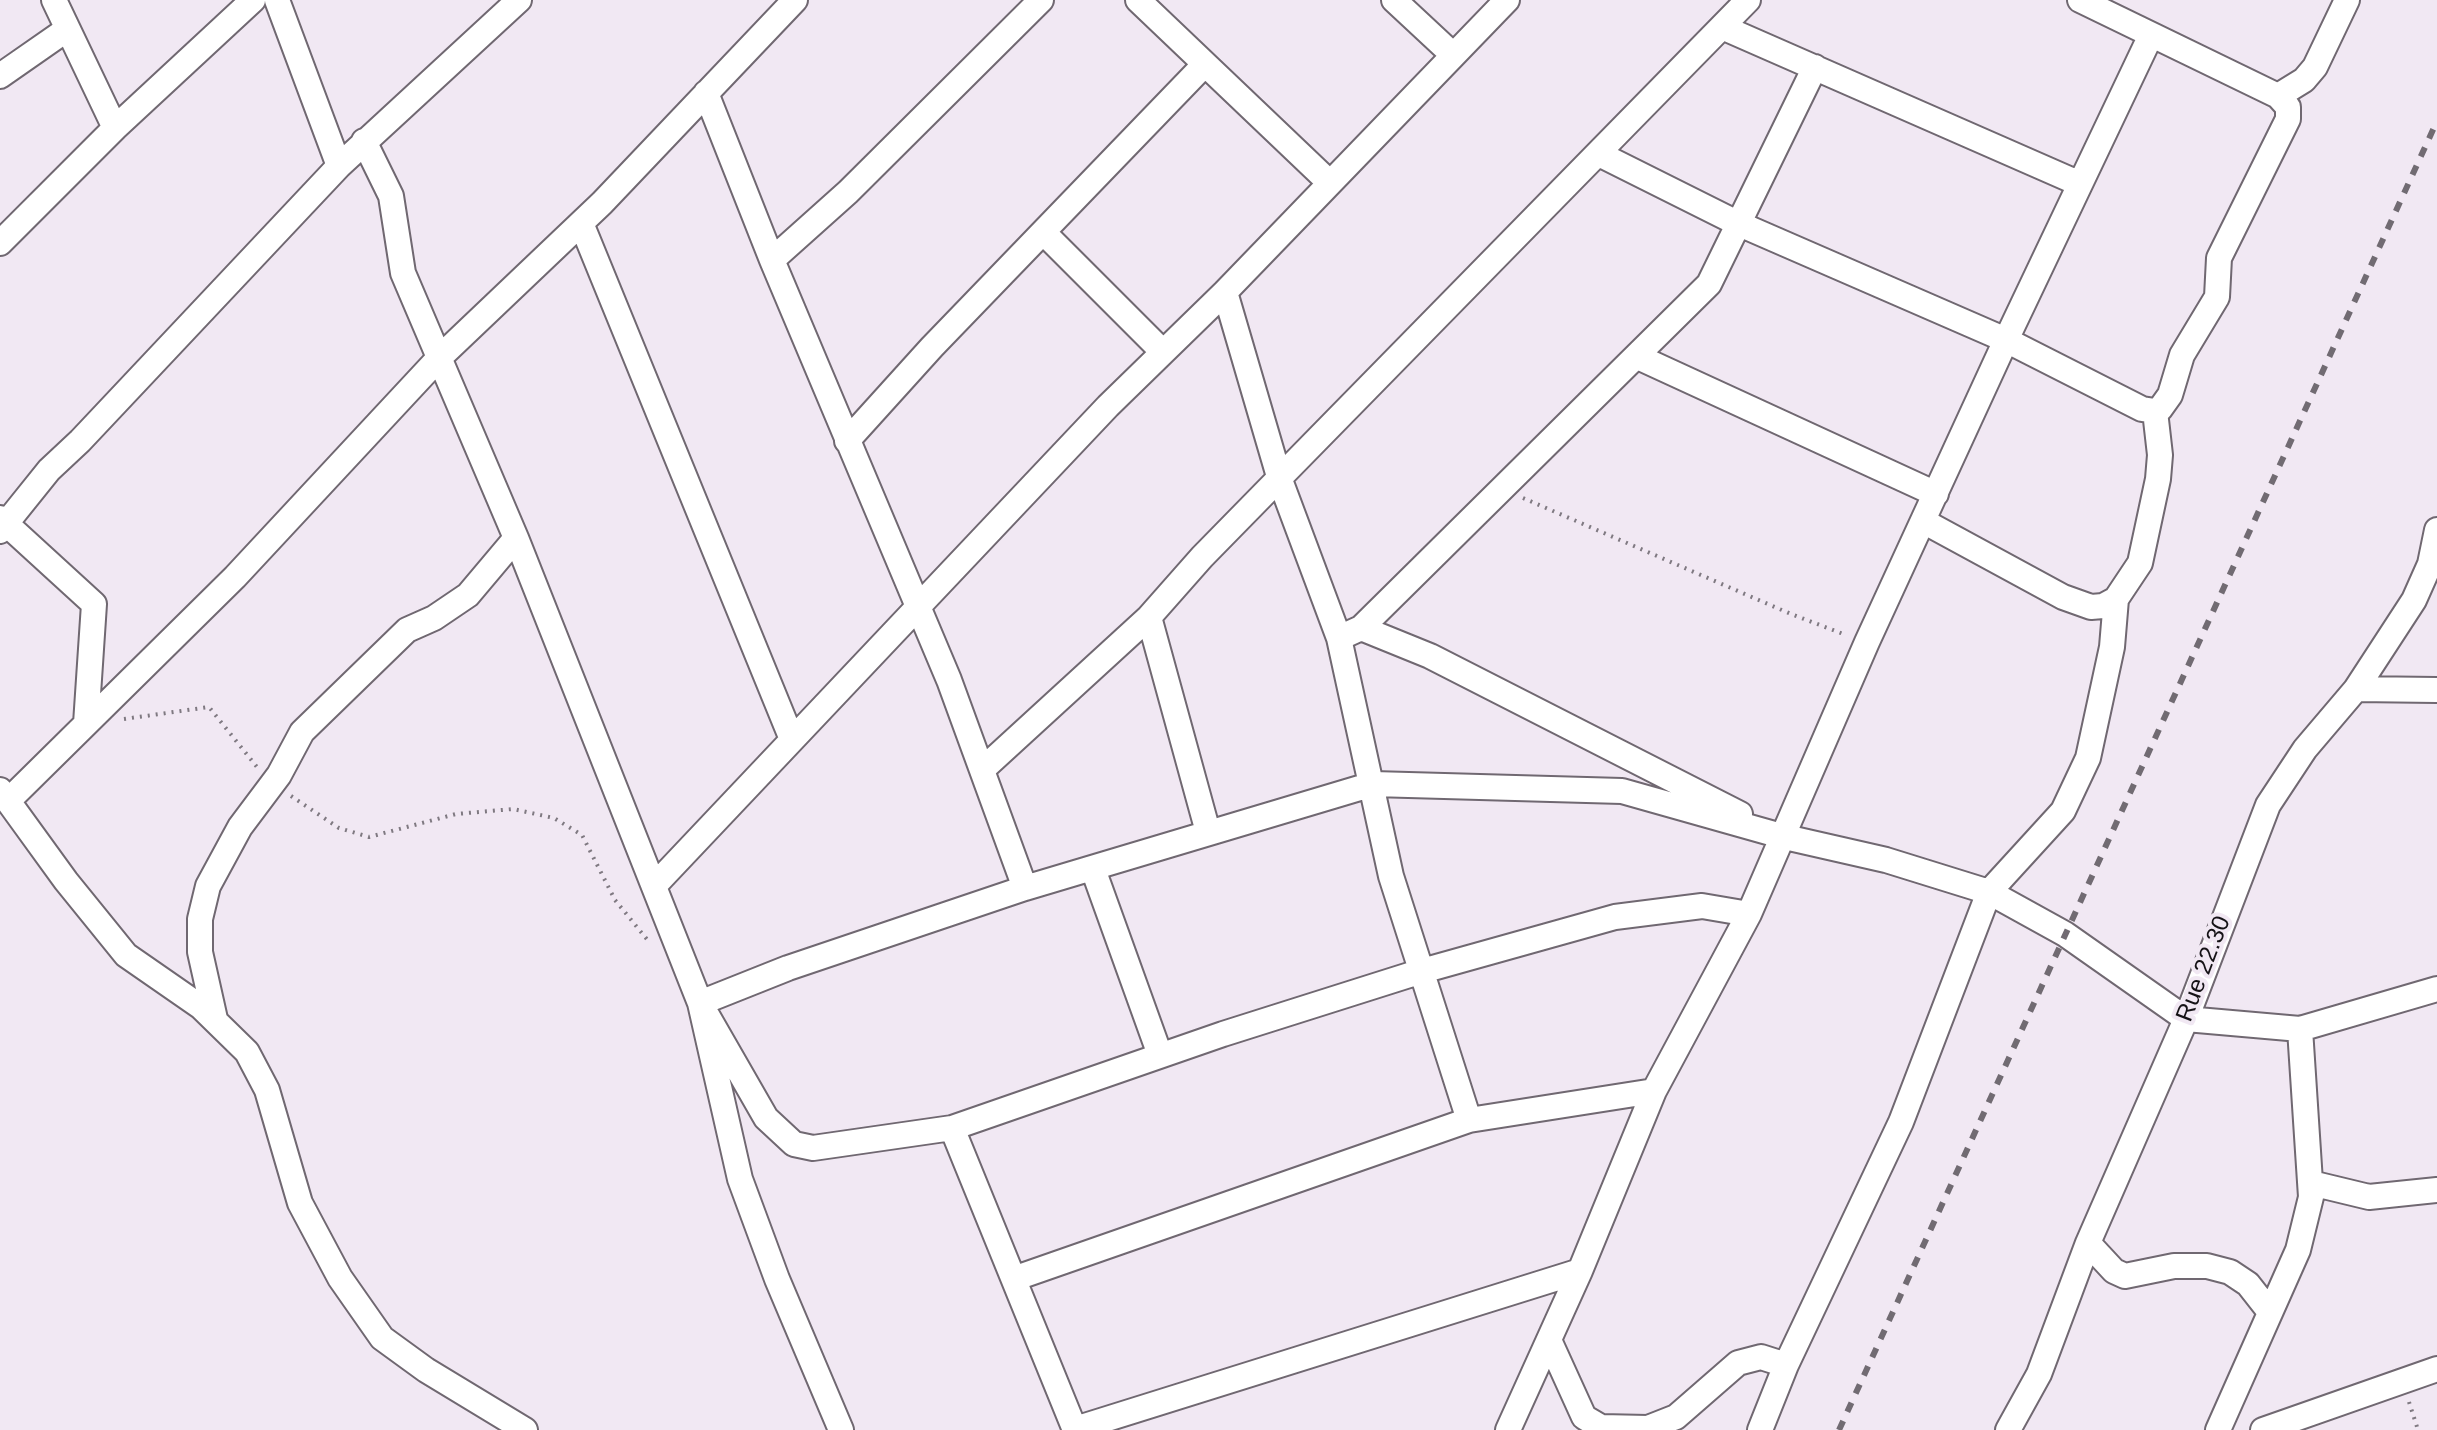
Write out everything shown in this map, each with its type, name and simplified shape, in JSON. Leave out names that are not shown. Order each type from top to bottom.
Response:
[{"type":"street","points":[[54,0],[115,128]]},
{"type":"street","points":[[0,243],[115,128],[253,0]]},
{"type":"street","points":[[277,0],[339,166]]},
{"type":"street","points":[[86,724],[94,604],[2,524],[49,470],[80,441],[339,166],[519,0]]},
{"type":"street","points":[[525,1430],[426,1370],[382,1338],[340,1278],[300,1203],[259,1070],[247,1052],[215,1019],[126,955],[66,881],[5,794],[86,724],[235,577],[438,359],[581,223],[795,0]]},
{"type":"street","points":[[772,260],[860,181],[1041,0]]},
{"type":"street","points":[[1138,0],[1330,183]]},
{"type":"street","points":[[1394,0],[1452,54]]},
{"type":"street","points":[[654,886],[918,604],[1507,0]]},
{"type":"street","points":[[983,769],[1149,617],[1202,557],[1748,0]]},
{"type":"street","points":[[1760,1430],[1786,1365],[1901,1122],[1989,892],[2063,811],[2088,758],[2112,647],[2116,599],[2140,563],[2156,492],[2160,455],[2155,411],[2170,395],[2182,355],[2217,297],[2219,258],[2224,244],[2288,119],[2288,107],[2278,96],[2080,0]]},
{"type":"street","points":[[2278,96],[2304,80],[2315,67],[2347,0]]},
{"type":"street","points":[[1722,27],[2078,183]]},
{"type":"street","points":[[0,76],[66,30]]},
{"type":"street","points":[[1508,1430],[1580,1271],[1654,1091],[1749,914],[1867,642],[2078,183],[2151,35]]},
{"type":"street","points":[[847,441],[1205,64]]},
{"type":"street","points":[[1350,633],[1638,357],[1709,284],[1815,67]]},
{"type":"street","points":[[706,93],[847,441],[918,604],[983,769],[1025,888]]},
{"type":"street","points":[[364,141],[391,196],[403,273],[516,538],[700,1003],[766,1118],[794,1144],[813,1148],[952,1128],[1160,1055],[1422,971],[1615,917],[1702,906],[1749,914]]},
{"type":"street","points":[[1599,154],[1737,223],[2006,340],[2142,409],[2155,411]]},
{"type":"street","points":[[581,223],[791,737]]},
{"type":"street","points":[[1043,232],[1163,352]]},
{"type":"street","points":[[1225,292],[1280,480],[1350,633],[1373,784],[1391,876],[1469,1120]]},
{"type":"street","points":[[1638,357],[1936,494]]},
{"type":"street","points":[[1923,521],[2063,597],[2091,607],[2116,599]]},
{"type":"street","name":"Rue 22.30","points":[[2008,1430],[2039,1374],[2088,1243],[2186,1019],[2203,967],[2268,805],[2305,749],[2356,689],[2414,600],[2430,564],[2437,530]]},
{"type":"street","points":[[215,1019],[200,952],[200,919],[208,886],[240,827],[273,784],[302,732],[407,630],[434,618],[468,595],[516,538]]},
{"type":"street","points":[[1149,617],[1208,832]]},
{"type":"street","points":[[1350,633],[1430,656],[1785,837]]},
{"type":"street","points":[[2356,689],[2437,690]]},
{"type":"street","points":[[700,1003],[831,953],[1025,888],[1373,784],[1622,791],[1785,837],[1886,860],[1989,892],[2065,934],[2186,1019],[2300,1029],[2437,989]]},
{"type":"street","points":[[1093,869],[1160,1055]]},
{"type":"street","points":[[700,1003],[740,1179],[777,1279],[841,1430]]},
{"type":"street","points":[[2218,1430],[2298,1250],[2311,1183],[2300,1029]]},
{"type":"street","points":[[1016,1278],[1469,1120],[1654,1091]]},
{"type":"street","points":[[952,1128],[1016,1278],[1075,1430],[1580,1271]]},
{"type":"street","points":[[2311,1183],[2369,1197],[2437,1190]]},
{"type":"street","points":[[2088,1243],[2114,1271],[2125,1276],[2174,1266],[2207,1266],[2230,1272],[2248,1284],[2270,1312]]},
{"type":"street","points":[[1549,1340],[1584,1417],[1601,1427],[1648,1428],[1676,1417],[1738,1363],[1761,1357],[1786,1365]]},
{"type":"street","points":[[2263,1430],[2437,1369]]},
{"type":"path","points":[[1502,488],[1777,609],[1867,642]]},
{"type":"path","points":[[86,724],[209,707],[273,784],[339,828],[369,837],[456,814],[513,809],[554,818],[582,835],[615,900],[653,946]]},
{"type":"path","points":[[2403,1380],[2418,1430]]},
{"type":"railway","points":[[1839,1430],[2437,121]]}]
